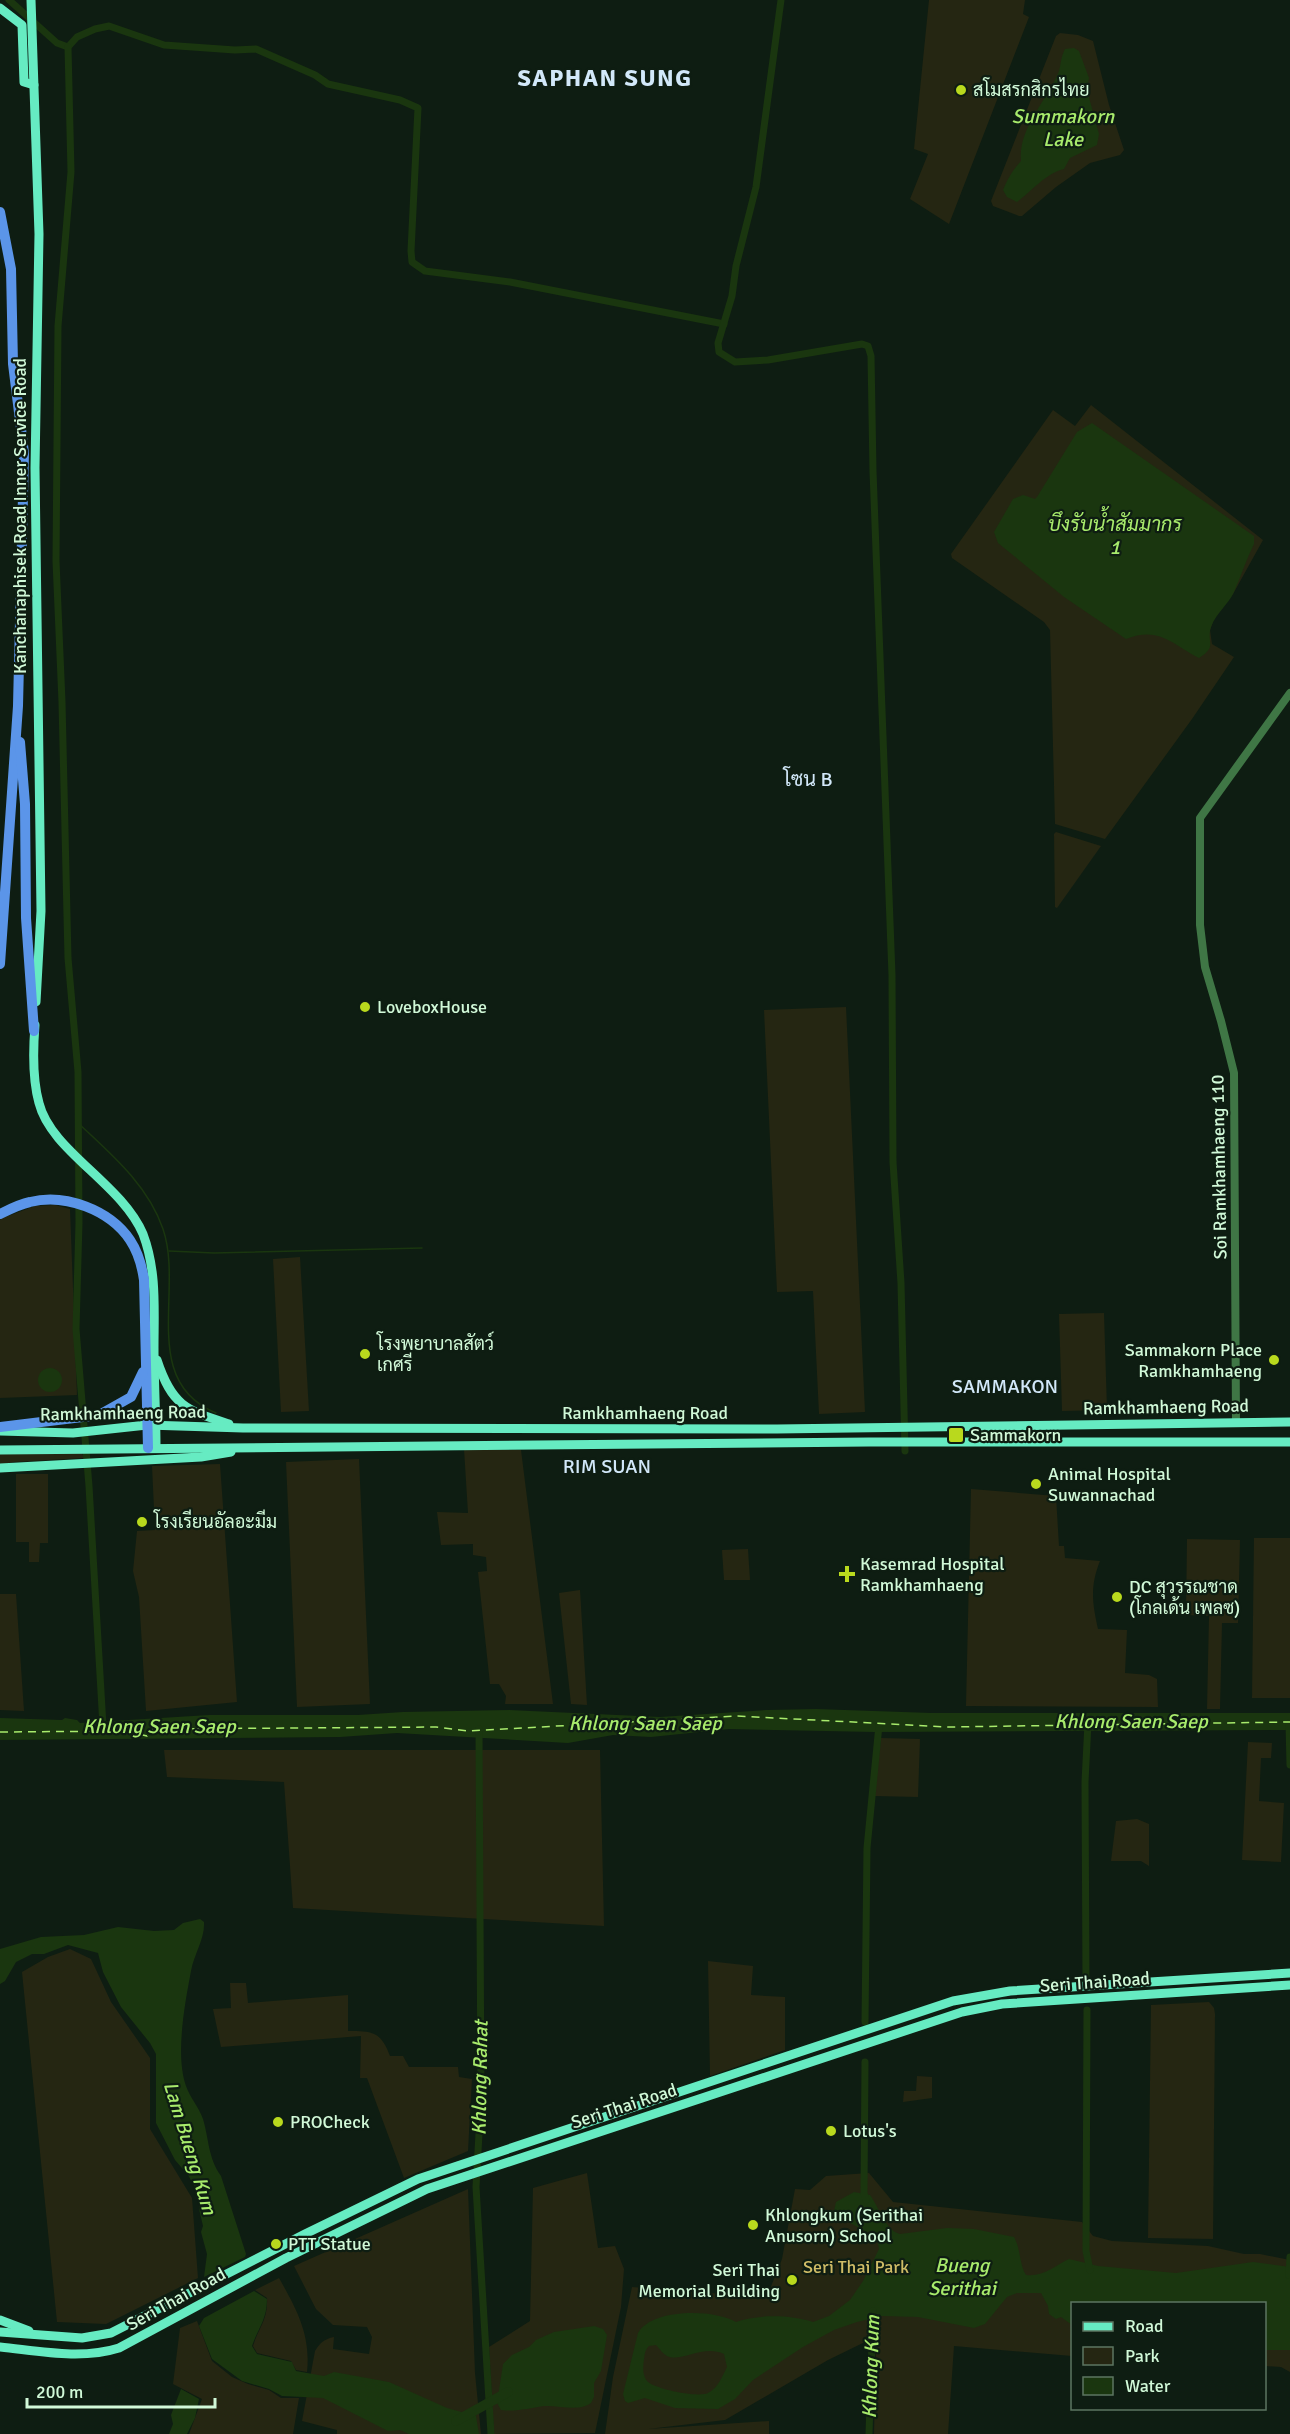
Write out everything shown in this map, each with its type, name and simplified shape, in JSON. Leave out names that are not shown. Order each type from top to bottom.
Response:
[{"type":"highway","points":[[0,212],[11,269],[13,364],[24,453],[18,706],[0,964]]},
{"type":"highway","points":[[18,706],[24,804],[26,918],[34,1031]]},
{"type":"highway","points":[[0,1214],[31,1202],[56,1199],[84,1206],[99,1213],[125,1234],[141,1266],[144,1280],[146,1364],[152,1448]]},
{"type":"highway","points":[[0,1429],[72,1417],[99,1415],[131,1397],[146,1364]]},
{"type":"main road","name":"Kanchanaphisek Road Inner Service Road","points":[[31,0],[39,234],[35,468],[41,911],[34,1031],[35,1084],[39,1104],[46,1121],[115,1193],[141,1231],[152,1270],[154,1350],[152,1425]]},
{"type":"main road","points":[[0,8],[22,26],[24,82],[34,85]]},
{"type":"main road","points":[[154,1350],[168,1388],[186,1408],[197,1414],[243,1428]]},
{"type":"main road","name":"Ramkhamhaeng Road","points":[[0,1429],[73,1433],[152,1425],[243,1428],[471,1429],[1290,1422]]},
{"type":"main road","points":[[1181,1424],[1181,1442]]},
{"type":"main road","points":[[342,1428],[342,1446]]},
{"type":"main road","points":[[471,1429],[471,1446]]},
{"type":"main road","name":"Ramkhamhaeng Road","points":[[0,1450],[244,1449],[342,1446],[1290,1442]]},
{"type":"main road","points":[[0,1468],[215,1456],[244,1449]]},
{"type":"main road","name":"Seri Thai Road","points":[[0,2332],[82,2338],[111,2333],[384,2194],[418,2179],[929,2009],[979,1995],[1027,1989],[1290,1973]]},
{"type":"main road","name":"Seri Thai Road","points":[[0,2347],[74,2354],[105,2352],[119,2348],[396,2202],[494,2166],[976,2008],[1013,2003],[1290,1985]]},
{"type":"main road","points":[[0,2320],[41,2336]]},
{"type":"street","name":"Soi Ramkhamhaeng 110","points":[[1236,1423],[1237,1267],[1234,1073],[1204,967],[1200,925],[1200,818],[1290,693]]},
{"type":"green space","name":"สโมสรกสิกรไทย","points":[[929,0],[1025,0],[1023,14],[1029,17],[949,224],[910,199],[928,154],[914,149]]},
{"type":"green space","points":[[1060,33],[1078,35],[1093,41],[1109,105],[1124,150],[1120,155],[1090,163],[1019,216],[993,206],[991,201],[1056,36]]},
{"type":"green space","points":[[1091,405],[1263,540],[1233,594],[1214,619],[1210,630],[1212,644],[1234,657],[1105,839],[1055,824],[1050,630],[1044,622],[952,558],[951,554],[1053,410],[1075,426]]},
{"type":"green space","points":[[1056,832],[1101,846],[1057,908],[1055,907],[1054,834]]},
{"type":"green space","points":[[846,1007],[865,1412],[819,1414],[813,1291],[777,1292],[764,1010]]},
{"type":"green space","points":[[55,1205],[70,1209],[77,1395],[0,1398],[0,1219],[35,1206]]},
{"type":"green space","points":[[300,1257],[309,1411],[281,1412],[273,1259]]},
{"type":"green space","points":[[1104,1313],[1107,1410],[1062,1411],[1059,1314]]},
{"type":"green space","points":[[464,1449],[521,1450],[553,1704],[505,1704],[506,1696],[499,1684],[490,1684],[478,1572],[487,1571],[486,1557],[473,1555],[473,1544],[441,1545],[437,1512],[468,1513]]},
{"type":"green space","points":[[0,1453],[82,1453],[84,1458],[14,1462],[0,1465]]},
{"type":"green space","points":[[359,1459],[370,1704],[297,1707],[286,1462]]},
{"type":"green space","points":[[220,1464],[237,1702],[146,1711],[139,1597],[133,1571],[137,1531],[155,1530],[152,1466]]},
{"type":"green space","points":[[16,1474],[48,1474],[48,1543],[40,1543],[39,1562],[29,1562],[29,1542],[16,1542]]},
{"type":"green space","points":[[971,1489],[1056,1496],[1059,1546],[1064,1546],[1065,1558],[1100,1561],[1093,1594],[1098,1629],[1127,1630],[1125,1673],[1149,1675],[1157,1679],[1158,1707],[966,1706]]},
{"type":"green space","points":[[1254,1538],[1290,1538],[1290,1698],[1252,1698]]},
{"type":"green space","points":[[1187,1539],[1240,1540],[1238,1623],[1222,1623],[1220,1709],[1207,1709],[1209,1616],[1186,1615]]},
{"type":"green space","points":[[748,1549],[750,1580],[724,1580],[722,1550]]},
{"type":"green space","points":[[580,1590],[587,1705],[571,1704],[559,1593]]},
{"type":"green space","points":[[0,1594],[16,1594],[24,1711],[0,1710]]},
{"type":"green space","points":[[881,1738],[920,1739],[918,1797],[874,1796]]},
{"type":"green space","points":[[1248,1742],[1272,1743],[1271,1758],[1261,1758],[1259,1801],[1284,1803],[1281,1862],[1242,1860]]},
{"type":"green space","points":[[164,1750],[600,1750],[604,1926],[293,1908],[284,1782],[167,1777]]},
{"type":"green space","points":[[1137,1819],[1149,1824],[1149,1866],[1141,1861],[1111,1861],[1116,1821]]},
{"type":"green space","points":[[70,1949],[91,1959],[111,2002],[150,2058],[150,2129],[192,2198],[198,2278],[106,2324],[57,2322],[22,1972],[48,1957]]},
{"type":"green space","points":[[708,1961],[753,1966],[751,1995],[785,1997],[785,2050],[710,2076]]},
{"type":"green space","points":[[230,1983],[246,1983],[248,2003],[348,1995],[348,2031],[375,2034],[383,2042],[390,2056],[403,2056],[409,2067],[458,2067],[459,2077],[472,2079],[468,2151],[404,2178],[367,2078],[360,2078],[361,2036],[221,2047],[213,2009],[231,2008]]},
{"type":"green space","points":[[1209,2002],[1215,2014],[1213,2239],[1148,2238],[1151,2005]]},
{"type":"green space","points":[[917,2076],[932,2077],[932,2098],[903,2102],[904,2091],[916,2091]]},
{"type":"green space","points":[[587,2173],[598,2248],[615,2246],[624,2269],[621,2307],[595,2433],[494,2434],[489,2347],[530,2321],[533,2188]]},
{"type":"green space","name":"Seri Thai Park","points":[[869,2173],[893,2202],[1082,2222],[1093,2236],[1112,2241],[1208,2246],[1244,2254],[1260,2254],[1290,2260],[1290,2372],[1281,2367],[1266,2366],[1266,2302],[1071,2302],[1071,2356],[954,2346],[948,2434],[874,2434],[876,2342],[867,2341],[828,2360],[725,2420],[648,2429],[769,2421],[769,2434],[605,2434],[613,2377],[632,2287],[749,2296],[768,2294],[782,2259],[795,2189],[810,2190],[826,2176]]},
{"type":"green space","points":[[468,2189],[475,2373],[481,2434],[337,2434],[337,2430],[302,2421],[315,2351],[319,2346],[325,2340],[334,2337],[333,2349],[369,2354],[372,2337],[367,2327],[333,2325],[316,2309],[294,2266]]},
{"type":"green space","points":[[279,2278],[297,2312],[305,2334],[307,2372],[296,2370],[291,2361],[257,2353],[253,2346],[265,2318],[267,2306],[267,2298],[255,2290]]},
{"type":"green space","points":[[197,2321],[212,2361],[232,2377],[269,2390],[281,2398],[299,2398],[293,2434],[189,2434],[202,2399],[173,2384],[180,2328]]},
{"type":"water","name":"Summakorn Lake","points":[[1074,48],[1079,51],[1089,78],[1087,90],[1099,134],[1097,145],[1070,158],[1064,169],[1045,178],[1017,202],[1007,197],[1003,190],[1010,175],[1021,161],[1024,137],[1054,82],[1065,49]]},
{"type":"water","name":"บึงรับน้ำสัมมากร 1","points":[[1092,423],[1254,536],[1254,544],[1234,592],[1211,627],[1210,647],[1199,658],[1156,635],[1137,635],[1126,639],[1064,597],[998,543],[994,532],[1013,499],[1023,495],[1035,499],[1077,432]]},
{"type":"water","points":[[50,1368],[58,1372],[62,1380],[58,1388],[50,1392],[42,1388],[38,1380],[42,1372]]},
{"type":"water","name":"Khlong Saen Saep","points":[[816,1709],[931,1713],[1290,1713],[1290,1730],[875,1732],[729,1729],[651,1737],[613,1735],[568,1743],[397,1733],[340,1737],[0,1740],[0,1718],[62,1720],[65,1718],[77,1720],[80,1723],[209,1715],[358,1715],[509,1710],[660,1717]]},
{"type":"water","points":[[200,1919],[204,1922],[204,1928],[194,1959],[186,1998],[181,2059],[188,2090],[203,2119],[211,2155],[221,2176],[246,2254],[245,2257],[204,2277],[207,2254],[201,2232],[203,2226],[199,2209],[200,2196],[188,2175],[175,2160],[156,2123],[156,2054],[121,2007],[103,1972],[98,1953],[68,1945],[44,1954],[32,1954],[16,1962],[5,1981],[0,1984],[0,1949],[41,1937],[84,1935],[118,1927],[154,1931],[174,1930],[183,1923]]},
{"type":"water","name":"Bueng Serithai","points":[[854,2192],[870,2195],[886,2223],[900,2234],[947,2228],[974,2229],[1014,2237],[1026,2275],[1044,2273],[1069,2259],[1098,2266],[1176,2273],[1253,2262],[1290,2267],[1290,2350],[1266,2350],[1266,2302],[1071,2302],[1071,2324],[1061,2317],[1056,2319],[1049,2314],[1048,2306],[1041,2293],[1017,2293],[1007,2297],[985,2324],[974,2328],[918,2317],[882,2316],[834,2330],[803,2347],[753,2380],[735,2399],[718,2409],[675,2408],[645,2398],[628,2403],[625,2401],[623,2394],[638,2333],[645,2325],[656,2319],[669,2315],[699,2313],[736,2322],[774,2316],[813,2322],[829,2316],[850,2300],[863,2281],[879,2249],[877,2238],[843,2219],[834,2211],[836,2202]],"holes":[[[656,2345],[666,2355],[673,2358],[700,2352],[716,2352],[724,2354],[727,2367],[711,2391],[703,2394],[687,2394],[652,2385],[645,2377],[644,2359],[649,2346]]]},
{"type":"water","points":[[254,2291],[267,2299],[264,2318],[252,2346],[257,2354],[292,2362],[296,2371],[324,2376],[334,2372],[389,2382],[447,2408],[476,2416],[479,2434],[409,2434],[400,2430],[388,2431],[323,2398],[282,2396],[269,2389],[242,2381],[212,2359],[199,2326],[204,2318]]},
{"type":"water","points":[[594,2326],[603,2329],[607,2335],[601,2371],[594,2383],[594,2397],[591,2403],[575,2408],[544,2406],[501,2410],[497,2403],[503,2364],[512,2355],[554,2332]]},
{"type":"water","points":[[181,2389],[199,2399],[195,2418],[187,2434],[169,2434],[173,2424],[171,2415]]},
{"type":"waterway","points":[[9,0],[57,43],[68,47],[77,37],[109,26],[164,45],[235,50],[256,49],[315,75],[328,84],[400,100],[418,108],[411,251],[412,262],[425,271],[510,282],[724,324]]},
{"type":"waterway","points":[[781,0],[756,187],[736,266],[732,296],[718,343],[719,352],[735,362],[768,360],[862,344],[868,346],[871,356],[873,471],[892,975],[893,1162],[901,1283],[905,1451]]},
{"type":"waterway","name":"Khlong Saen Saep","points":[[68,47],[71,172],[58,326],[56,561],[68,958],[78,1072],[79,1223],[76,1329],[89,1486],[103,1726]]},
{"type":"waterway","points":[[78,1123],[127,1171],[148,1198],[156,1213],[163,1229],[168,1253],[168,1332],[171,1357],[178,1379],[192,1398],[216,1413]]},
{"type":"waterway","points":[[169,1251],[214,1253],[422,1248]]},
{"type":"waterway","name":"Khlong Saen Saep","points":[[1086,1982],[1085,1782],[1088,1723]]},
{"type":"waterway","points":[[1289,1723],[1290,1765]]},
{"type":"waterway","points":[[865,2022],[867,1848],[879,1725]]},
{"type":"waterway","name":"Khlong Rahat","points":[[479,1729],[481,2098],[476,2187],[491,2434]]},
{"type":"waterway","points":[[1087,2010],[1086,2251],[1090,2270]]},
{"type":"waterway","points":[[865,2062],[864,2193],[866,2200]]},
{"type":"waterway","points":[[1289,2275],[1290,2257]]},
{"type":"waterway","name":"Khlong Kum","points":[[869,2434],[873,2311]]},
{"type":"waterway","name":"Lam Bueng Kum","points":[[456,2421],[508,2392]]},
{"type":"ferry route","points":[[0,1732],[126,1731],[147,1736],[153,1729],[436,1727],[468,1731],[737,1716],[948,1727],[1290,1722]]},
{"type":"place","name":"สโมสรกสิกรไทย","points":[[961,90]]},
{"type":"place","name":"LoveboxHouse","points":[[365,1007]]},
{"type":"place","name":"โรงพยาบาลสัตว์ เกศรี","points":[[365,1354]]},
{"type":"place","name":"Sammakorn Place Ramkhamhaeng","points":[[1274,1360]]},
{"type":"place","name":"Sammakorn","points":[[956,1435]]},
{"type":"place","name":"Animal Hospital Suwannachad","points":[[1036,1484]]},
{"type":"place","name":"โรงเรียนอัลอะมีม","points":[[142,1522]]},
{"type":"place","name":"Kasemrad Hospital Ramkhamhaeng","points":[[847,1574]]},
{"type":"place","name":"DC สุวรรณชาด (โกลเด้น เพลซ)","points":[[1117,1597]]},
{"type":"place","name":"PROCheck","points":[[278,2122]]},
{"type":"place","name":"Lotus's","points":[[831,2131]]},
{"type":"place","name":"Khlongkum (Serithai Anusorn) School","points":[[753,2225]]},
{"type":"place","name":"PTT Statue","points":[[276,2244]]},
{"type":"place","name":"Seri Thai Memorial Building","points":[[792,2280]]},
{"type":"district","name":"SAPHAN SUNG","points":[[605,78]]},
{"type":"district","name":"โซน B","points":[[808,779]]},
{"type":"district","name":"SAMMAKON","points":[[1005,1386]]},
{"type":"district","name":"RIM SUAN","points":[[607,1466]]}]
